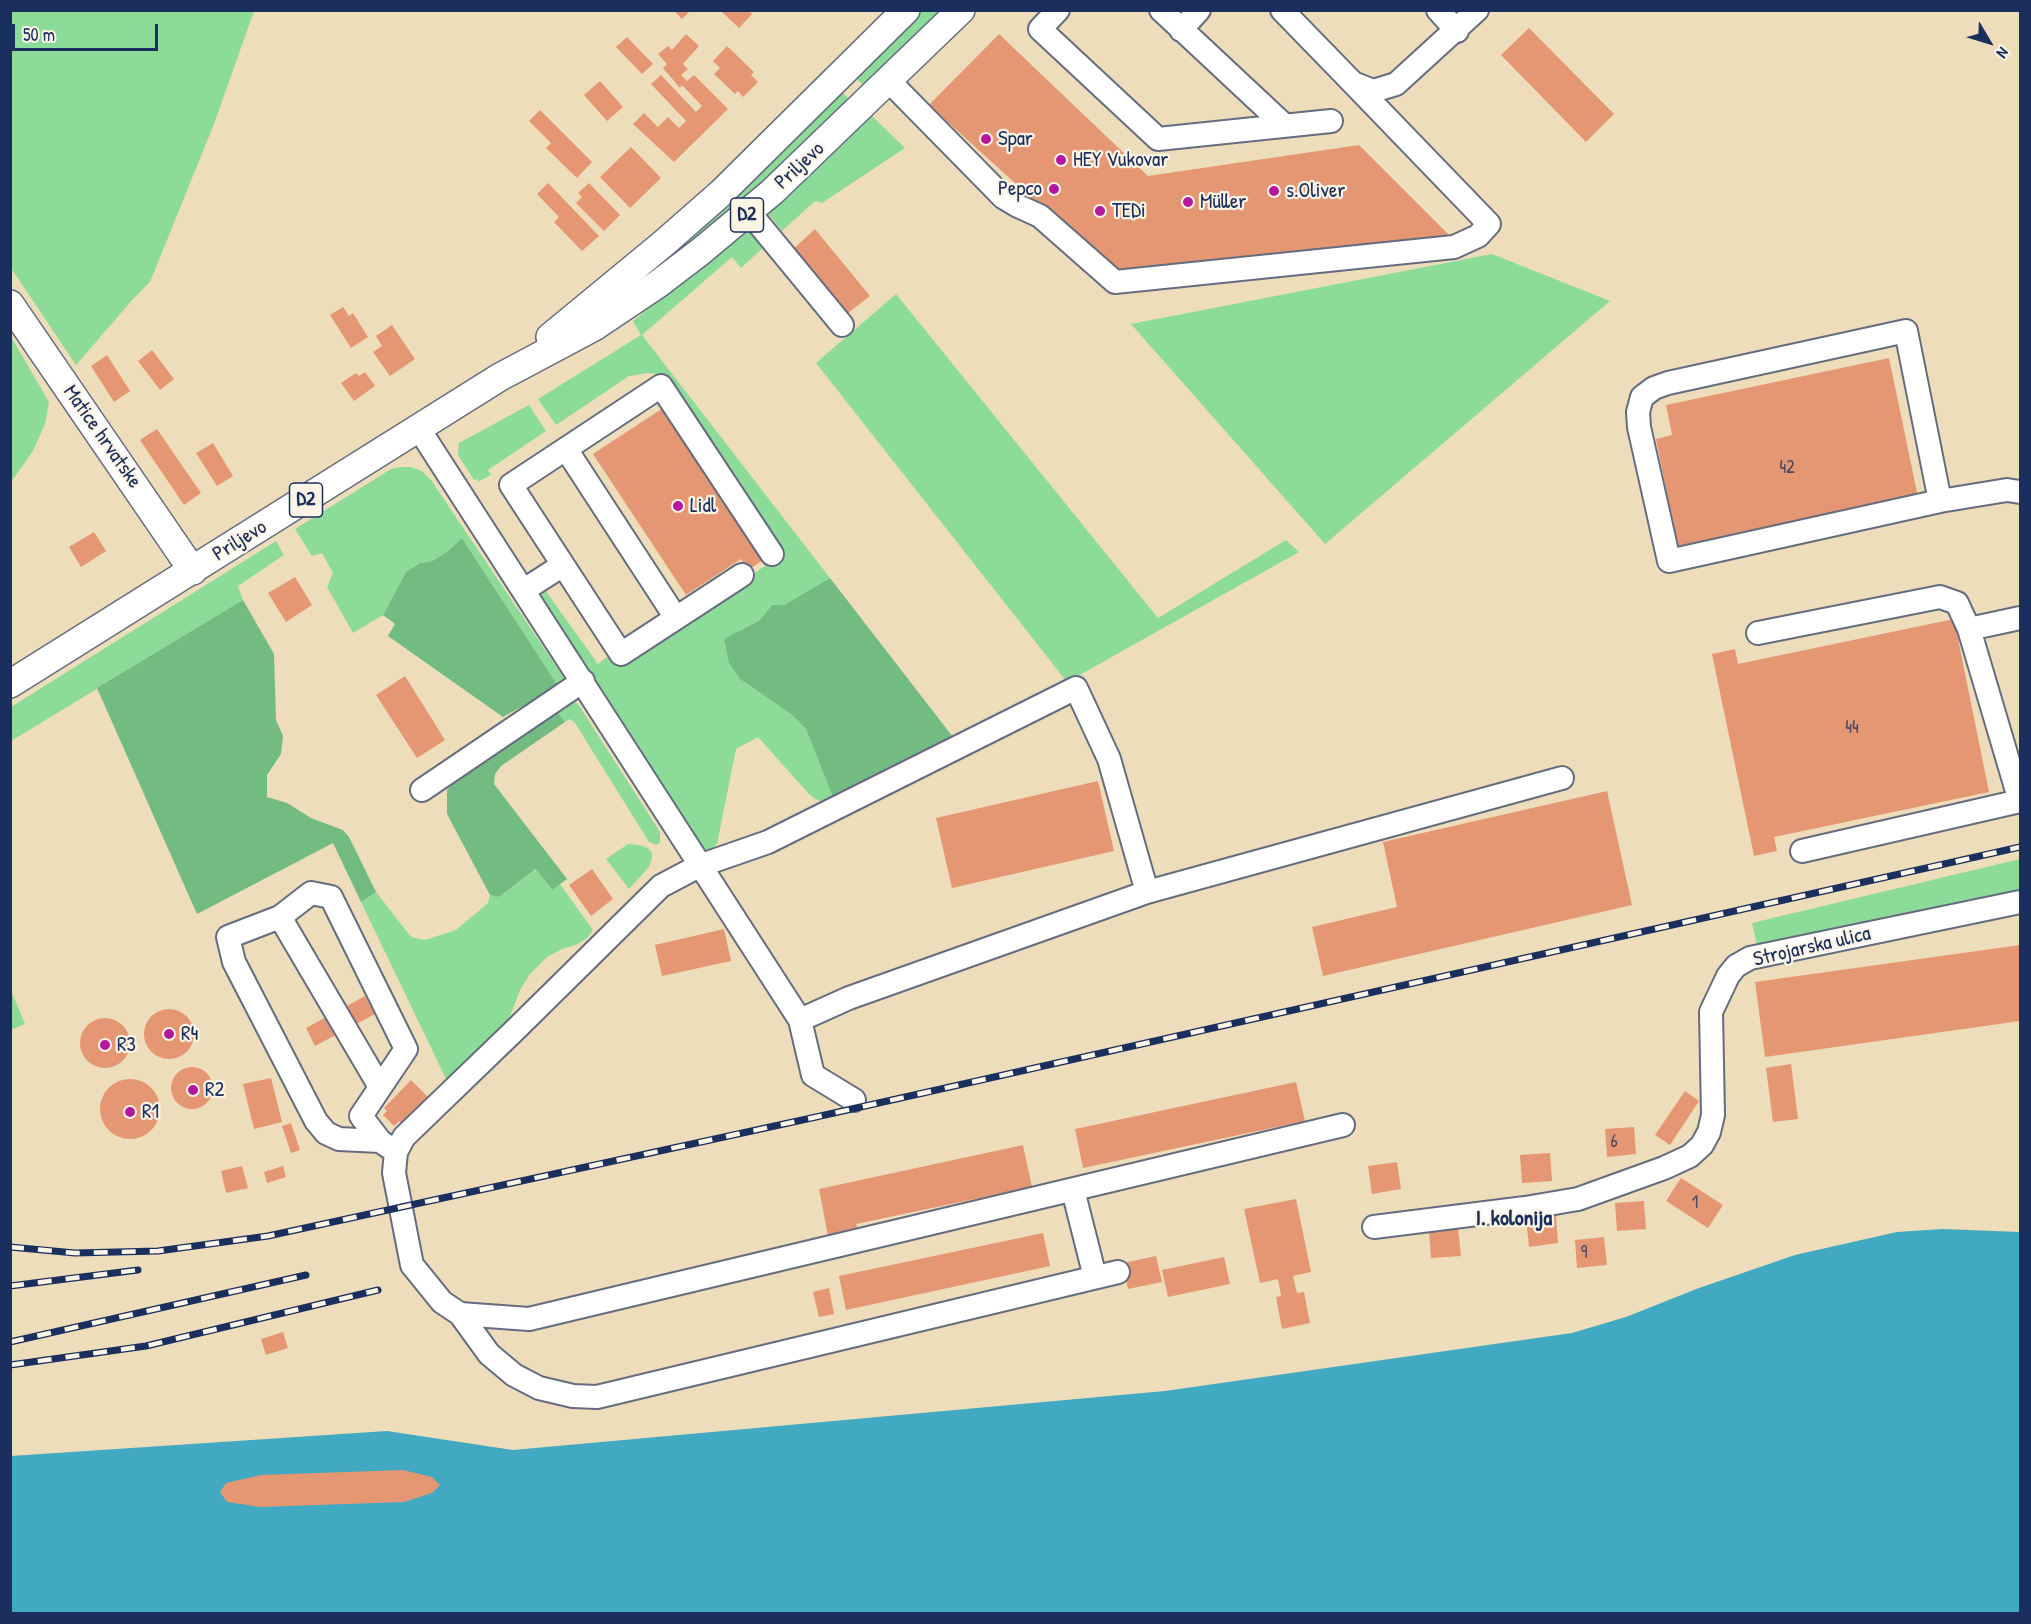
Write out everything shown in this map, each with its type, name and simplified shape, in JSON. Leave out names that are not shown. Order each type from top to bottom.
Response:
[{"type":"main road","name":"Priljevo","points":[[501,377],[664,243],[712,200],[906,10]]},
{"type":"main road","name":"Priljevo","points":[[10,684],[501,377],[594,327],[622,309],[749,213],[961,10]]},
{"type":"main road","name":"Matice hrvatske","points":[[10,304],[193,571]]},
{"type":"street","points":[[1058,10],[1040,29],[1158,139],[1223,134],[1283,124],[1330,121]]},
{"type":"street","points":[[1161,10],[1283,124]]},
{"type":"street","points":[[1181,30],[1199,10]]},
{"type":"street","points":[[889,81],[1003,197],[1040,216],[1115,282],[1454,247],[1478,236],[1489,224],[1282,10]]},
{"type":"street","points":[[1438,10],[1457,31]]},
{"type":"street","points":[[1353,83],[1373,91],[1396,84],[1457,31],[1477,10]]},
{"type":"street","points":[[749,213],[842,325]]},
{"type":"street","points":[[1940,501],[1906,331],[1668,383],[1654,388],[1642,397],[1638,412],[1639,427],[1669,561],[1940,501],[2007,490],[2020,492]]},
{"type":"street","points":[[742,575],[621,654],[511,485],[662,386],[772,554]]},
{"type":"street","points":[[419,429],[800,1020],[813,1075],[854,1100]]},
{"type":"street","points":[[566,449],[676,618]]},
{"type":"street","points":[[524,590],[563,565]]},
{"type":"street","points":[[1758,633],[1940,597],[1957,603],[1969,629],[2020,801],[1802,851]]},
{"type":"street","points":[[1969,629],[2020,618]]},
{"type":"street","points":[[422,790],[582,681]]},
{"type":"street","points":[[1118,1272],[597,1397],[573,1396],[539,1388],[514,1375],[489,1354],[460,1314],[442,1302],[412,1265],[388,1147],[361,1116],[406,1049],[331,897],[311,893],[280,917],[228,937],[234,962],[316,1121],[326,1133],[339,1139],[388,1147],[404,1137],[661,886],[699,866],[768,842],[1076,688],[1109,759],[1147,892]]},
{"type":"street","points":[[800,1020],[849,998],[1147,892],[1562,778]]},
{"type":"street","name":"Strojarska ulica","points":[[1374,1227],[1578,1199],[1664,1168],[1690,1156],[1702,1145],[1713,1114],[1711,1012],[1728,976],[1736,966],[1750,958],[2020,902]]},
{"type":"street","points":[[280,917],[380,1088]]},
{"type":"street","points":[[460,1314],[529,1319],[1343,1125]]},
{"type":"street","points":[[1073,1190],[1095,1277]]},
{"type":"green space","points":[[10,11],[254,11],[214,124],[150,282],[76,365],[11,268]]},
{"type":"green space","points":[[921,11],[945,11],[866,88],[855,77]]},
{"type":"green space","points":[[841,91],[852,102],[782,168],[671,263],[611,298]]},
{"type":"green space","points":[[870,114],[905,148],[822,203],[815,201],[782,231],[767,212]]},
{"type":"green space","points":[[750,231],[766,245],[741,268],[732,257],[642,335],[830,578],[784,605],[772,605],[760,620],[740,630],[740,679],[791,714],[806,729],[834,800],[826,803],[815,799],[758,737],[736,749],[717,844],[711,850],[706,851],[701,847],[539,598],[545,590],[598,664],[611,654],[627,657],[785,551],[667,379],[648,373],[629,376],[556,425],[538,399],[641,335],[633,321],[705,262]]},
{"type":"green space","points":[[1492,254],[1610,301],[1325,544],[1131,324]]},
{"type":"green space","points":[[896,294],[1158,618],[1286,540],[1299,552],[1067,682],[816,363]]},
{"type":"green space","points":[[10,335],[49,402],[45,424],[33,451],[11,482]]},
{"type":"green space","points":[[529,405],[546,431],[488,470],[491,475],[478,482],[477,479],[474,480],[458,455],[459,443]]},
{"type":"green space","points":[[411,467],[422,471],[431,480],[566,681],[558,686],[462,538],[447,552],[432,561],[420,563],[406,572],[383,615],[353,633],[327,587],[333,573],[322,553],[312,556],[295,529],[391,469]]},
{"type":"green space","points":[[462,538],[558,686],[503,717],[388,636],[395,624],[383,615],[406,572],[420,563],[432,561],[447,552]]},
{"type":"green space","points":[[276,541],[284,555],[238,586],[243,600],[11,741],[11,707]]},
{"type":"green space","points":[[830,578],[956,741],[834,800],[806,729],[791,714],[740,679],[729,663],[724,639],[760,620],[772,605],[784,605]]},
{"type":"green space","points":[[243,600],[274,654],[276,720],[283,736],[281,754],[267,775],[267,797],[287,803],[311,818],[343,830],[349,837],[376,892],[361,902],[333,843],[197,914],[97,688]]},
{"type":"green space","points":[[570,699],[578,704],[660,832],[660,842],[657,845],[649,842],[575,723],[570,719],[565,722],[556,710],[452,784],[447,790],[455,779],[474,764],[554,706]]},
{"type":"green space","points":[[556,710],[565,722],[501,766],[495,774],[494,784],[567,879],[552,890],[536,869],[499,897],[490,895],[447,814],[447,790],[452,784]]},
{"type":"green space","points":[[628,844],[648,848],[652,853],[649,867],[629,889],[606,859]]},
{"type":"green space","points":[[2020,859],[2020,895],[1758,950],[1752,923]]},
{"type":"green space","points":[[537,869],[551,890],[560,884],[593,930],[587,938],[576,945],[547,957],[530,974],[520,990],[509,1019],[447,1081],[361,902],[376,892],[411,937],[425,940],[456,930],[488,903],[490,895],[499,897]]},
{"type":"green space","points":[[10,988],[25,1024],[11,1030],[10,1030]]},
{"type":"water","points":[[1942,1229],[2020,1232],[2020,1613],[11,1614],[11,1456],[387,1431],[513,1450],[1165,1391],[1572,1333],[1626,1317],[1699,1288],[1795,1255],[1897,1232]]},
{"type":"building","points":[[673,10],[691,10],[682,19]]},
{"type":"building","points":[[720,10],[748,10],[752,14],[739,28]]},
{"type":"building","points":[[1529,28],[1614,114],[1586,142],[1501,55]]},
{"type":"building","points":[[686,34],[699,46],[683,64],[688,69],[681,75],[687,81],[694,75],[728,109],[674,162],[633,124],[644,113],[658,127],[668,117],[679,128],[686,121],[651,84],[661,75],[696,112],[702,106],[682,85],[680,88],[663,68],[667,64],[658,54],[668,46],[672,50]]},
{"type":"building","name":"HEY Vukovar","points":[[999,34],[1148,176],[1359,145],[1453,239],[1115,274],[929,105]]},
{"type":"building","points":[[627,37],[653,64],[642,74],[616,47]]},
{"type":"building","points":[[727,46],[754,72],[751,75],[758,82],[743,97],[738,91],[735,94],[714,74],[720,68],[713,61]]},
{"type":"building","points":[[600,81],[623,107],[607,121],[584,95]]},
{"type":"building","points":[[540,110],[592,162],[577,178],[546,148],[551,143],[529,121]]},
{"type":"building","points":[[631,147],[661,178],[630,208],[600,177]]},
{"type":"building","points":[[548,183],[599,236],[582,251],[554,222],[559,217],[537,194]]},
{"type":"building","points":[[589,183],[620,215],[604,231],[576,203],[582,197],[578,193]]},
{"type":"building","points":[[815,229],[870,296],[844,316],[789,253]]},
{"type":"building","points":[[343,307],[349,316],[353,313],[368,337],[351,348],[330,315]]},
{"type":"building","points":[[392,325],[415,359],[390,376],[373,352],[382,346],[376,336]]},
{"type":"building","points":[[152,350],[174,379],[160,390],[138,361]]},
{"type":"building","points":[[107,355],[130,391],[114,402],[91,366]]},
{"type":"building","points":[[1889,358],[1918,497],[1678,548],[1656,439],[1672,435],[1666,405]]},
{"type":"building","points":[[365,372],[375,386],[354,401],[341,383],[356,373],[359,376]]},
{"type":"building","name":"Lidl","points":[[663,408],[763,560],[748,570],[741,559],[686,595],[593,454]]},
{"type":"building","points":[[157,429],[201,493],[184,505],[140,440]]},
{"type":"building","points":[[213,443],[233,476],[217,486],[196,453]]},
{"type":"building","points":[[94,532],[106,551],[81,567],[69,547]]},
{"type":"building","points":[[295,577],[312,605],[286,622],[268,593]]},
{"type":"building","points":[[1954,619],[1989,792],[1774,837],[1777,851],[1754,856],[1712,654],[1735,649],[1738,664]]},
{"type":"building","points":[[405,676],[445,740],[417,758],[376,695]]},
{"type":"building","points":[[1098,781],[1114,851],[952,888],[936,818]]},
{"type":"building","points":[[1607,791],[1632,905],[1323,976],[1312,927],[1397,907],[1383,842]]},
{"type":"building","points":[[592,869],[613,899],[591,916],[569,885]]},
{"type":"building","points":[[724,929],[731,961],[662,976],[655,945]]},
{"type":"building","points":[[2020,945],[2020,1021],[1765,1057],[1755,982]]},
{"type":"building","points":[[365,996],[375,1014],[315,1046],[306,1028]]},
{"type":"building","name":"R4","points":[[169,1009],[183,1013],[190,1020],[194,1034],[190,1048],[183,1055],[169,1059],[155,1055],[148,1048],[144,1034],[148,1020],[155,1013]]},
{"type":"building","name":"R3","points":[[105,1018],[123,1025],[130,1043],[123,1061],[105,1068],[87,1061],[80,1043],[87,1025]]},
{"type":"building","points":[[1791,1064],[1798,1119],[1773,1122],[1766,1068]]},
{"type":"building","name":"R2","points":[[192,1067],[200,1068],[207,1073],[212,1080],[212,1096],[207,1103],[200,1108],[192,1109],[184,1108],[177,1103],[172,1096],[171,1088],[172,1080],[177,1073],[184,1068]]},
{"type":"building","points":[[271,1078],[282,1122],[254,1129],[243,1084]]},
{"type":"building","name":"R1","points":[[130,1079],[147,1084],[155,1092],[160,1109],[155,1126],[147,1134],[130,1139],[113,1134],[105,1126],[100,1109],[105,1092],[113,1084]]},
{"type":"building","points":[[411,1080],[429,1098],[403,1125],[399,1121],[394,1126],[383,1115],[387,1111],[384,1108]]},
{"type":"building","points":[[1296,1082],[1305,1121],[1083,1168],[1075,1129]]},
{"type":"building","points":[[1685,1091],[1699,1101],[1670,1145],[1655,1135]]},
{"type":"building","points":[[291,1123],[300,1150],[291,1153],[282,1126]]},
{"type":"building","points":[[1634,1127],[1636,1154],[1607,1157],[1605,1129]]},
{"type":"building","points":[[1023,1145],[1032,1187],[856,1224],[858,1230],[828,1236],[819,1189]]},
{"type":"building","points":[[1550,1153],[1552,1181],[1522,1183],[1520,1155]]},
{"type":"building","points":[[1397,1162],[1401,1189],[1372,1194],[1368,1166]]},
{"type":"building","points":[[242,1166],[248,1188],[226,1193],[221,1171]]},
{"type":"building","points":[[283,1166],[286,1177],[267,1183],[264,1172]]},
{"type":"building","points":[[1681,1178],[1723,1205],[1708,1228],[1666,1201]]},
{"type":"building","points":[[1296,1199],[1311,1272],[1293,1276],[1297,1293],[1304,1292],[1310,1323],[1282,1329],[1276,1297],[1281,1296],[1278,1279],[1260,1283],[1244,1209]]},
{"type":"building","points":[[1644,1201],[1646,1229],[1617,1231],[1615,1203]]},
{"type":"building","points":[[1556,1215],[1558,1243],[1529,1247],[1526,1218]]},
{"type":"building","points":[[1458,1228],[1461,1256],[1431,1258],[1429,1230]]},
{"type":"building","points":[[1043,1233],[1050,1266],[846,1310],[839,1276]]},
{"type":"building","points":[[1604,1237],[1607,1265],[1577,1268],[1575,1240]]},
{"type":"building","points":[[1156,1256],[1162,1282],[1128,1289],[1123,1263]]},
{"type":"building","points":[[1224,1257],[1230,1284],[1168,1297],[1162,1270]]},
{"type":"building","points":[[829,1288],[834,1314],[819,1317],[813,1292]]},
{"type":"building","points":[[283,1332],[288,1348],[266,1355],[261,1339]]},
{"type":"building","points":[[403,1470],[432,1477],[440,1485],[432,1493],[404,1502],[260,1507],[227,1502],[220,1492],[226,1483],[261,1475]]},
{"type":"railway","points":[[10,1247],[75,1253],[158,1251],[268,1236],[816,1117],[2020,847]]},
{"type":"railway","points":[[10,1286],[138,1270]]},
{"type":"railway","points":[[10,1342],[306,1275]]},
{"type":"railway","points":[[10,1365],[146,1346],[378,1290]]},
{"type":"place","name":"Spar","points":[[986,139]]},
{"type":"place","name":"HEY Vukovar","points":[[1061,160]]},
{"type":"place","name":"Pepco","points":[[1054,189]]},
{"type":"place","name":"s.Oliver","points":[[1274,191]]},
{"type":"place","name":"Müller","points":[[1188,202]]},
{"type":"place","name":"TEDi","points":[[1100,211]]},
{"type":"place","name":"Lidl","points":[[678,506]]},
{"type":"place","name":"R4","points":[[169,1034]]},
{"type":"place","name":"R3","points":[[105,1045]]},
{"type":"place","name":"R2","points":[[193,1090]]},
{"type":"place","name":"R1","points":[[130,1112]]},
{"type":"district","name":"I. kolonija","points":[[1514,1219]]}]
